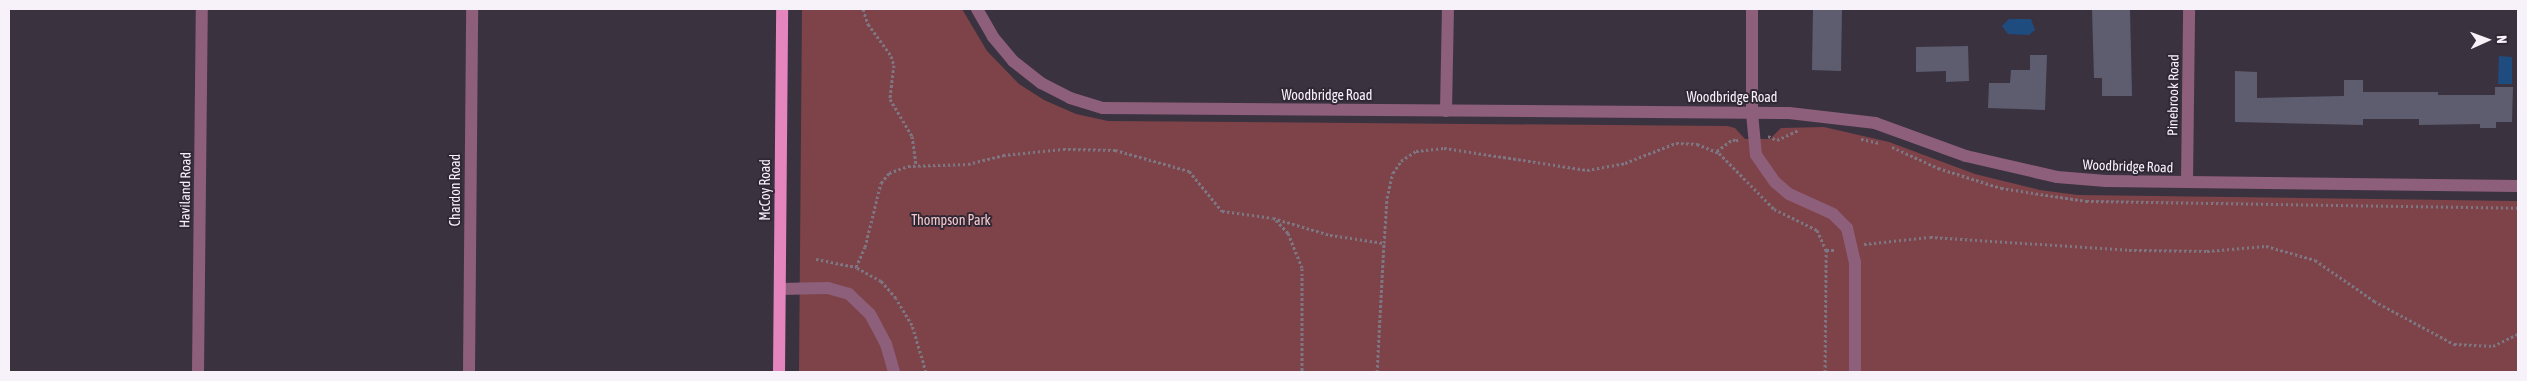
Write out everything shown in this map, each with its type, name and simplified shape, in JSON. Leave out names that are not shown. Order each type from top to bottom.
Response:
[{"type":"main road","name":"McCoy Road","points":[[779,372],[782,9]]},
{"type":"street","name":"Haviland Road","points":[[198,372],[202,9]]},
{"type":"street","name":"Chardon Road","points":[[469,372],[472,9]]},
{"type":"street","name":"Woodbridge Road","points":[[977,9],[992,37],[1013,61],[1034,78],[1070,98],[1103,108],[1752,112],[1834,116],[1875,122],[1966,156],[2057,177],[2187,182],[2518,186]]},
{"type":"street","points":[[1446,111],[1448,9]]},
{"type":"street","points":[[1752,9],[1752,112],[1756,155],[1764,168],[1788,194],[1833,214],[1847,228],[1854,247],[1855,372]]},
{"type":"street","name":"Pinebrook Road","points":[[2187,182],[2189,9]]},
{"type":"street","points":[[780,289],[828,288],[849,294],[870,314],[886,344],[894,372]]},
{"type":"path","points":[[863,9],[868,24],[892,56],[894,66],[890,99],[912,136],[916,165]]},
{"type":"path","points":[[1377,372],[1387,198],[1393,172],[1401,161],[1416,151],[1444,148],[1587,170],[1625,163],[1682,143],[1697,144],[1717,151],[1774,209],[1817,230],[1826,250],[1825,372]]},
{"type":"path","points":[[856,267],[865,247],[881,182],[894,169],[916,165],[968,164],[1003,155],[1063,149],[1115,150],[1189,171],[1222,211],[1274,218],[1330,235],[1384,243]]},
{"type":"path","points":[[1274,218],[1285,228],[1302,268],[1302,372]]},
{"type":"path","points":[[1826,250],[1930,237],[2122,250],[2213,251],[2266,246],[2316,260],[2374,301],[2454,344],[2493,346],[2518,334]]},
{"type":"path","points":[[816,259],[856,267],[881,281],[899,303],[916,335],[926,372]]},
{"type":"green space","name":"Thompson Park","points":[[802,9],[962,9],[987,51],[1019,84],[1044,100],[1076,114],[1108,121],[1727,126],[1735,128],[1745,139],[1770,139],[1781,128],[1824,127],[1889,142],[1975,174],[2040,190],[2078,195],[2518,201],[2518,372],[799,372]]},
{"type":"water","points":[[2009,19],[2031,19],[2035,30],[2029,35],[2008,34],[2002,26]]},
{"type":"water","points":[[2499,56],[2512,57],[2512,84],[2498,84]]},
{"type":"building","points":[[1813,9],[1842,9],[1841,71],[1812,70]]},
{"type":"building","points":[[2092,9],[2130,9],[2132,96],[2102,96],[2102,78],[2094,78]]},
{"type":"building","points":[[1968,46],[1969,81],[1946,82],[1946,71],[1916,72],[1916,47]]},
{"type":"building","points":[[2030,55],[2047,55],[2045,110],[1988,108],[1989,83],[2010,83],[2011,70],[2030,70]]},
{"type":"building","points":[[2235,71],[2257,72],[2257,98],[2344,96],[2344,80],[2363,80],[2363,92],[2438,92],[2438,95],[2495,95],[2495,87],[2513,87],[2512,122],[2496,122],[2496,128],[2480,128],[2480,124],[2419,125],[2419,119],[2363,119],[2363,125],[2235,122]]}]
